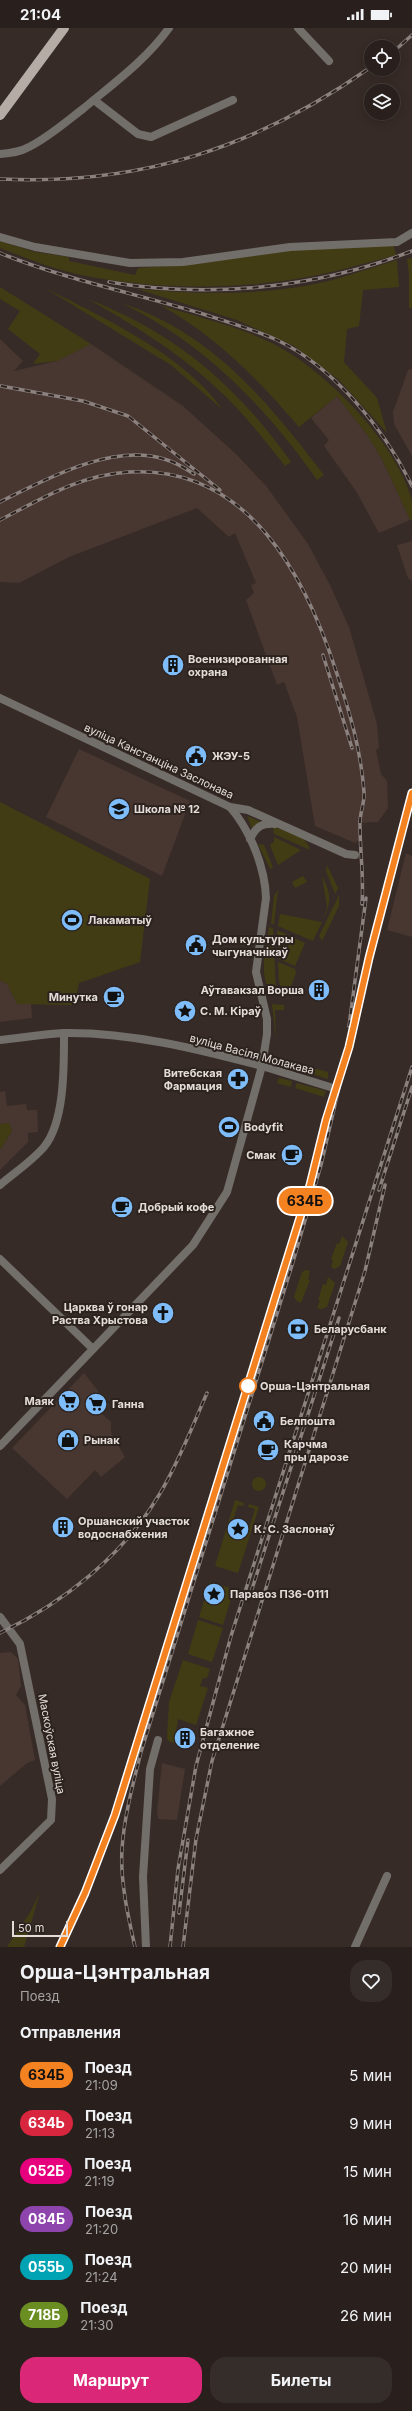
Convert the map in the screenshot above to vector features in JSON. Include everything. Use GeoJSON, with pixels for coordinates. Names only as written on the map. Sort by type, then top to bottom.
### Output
{"type":"FeatureCollection","features":[{"type":"Feature","properties":{"kind":"main road"},"geometry":{"type":"LineString","coordinates":[[0,115],[64,28]]}},
{"type":"Feature","properties":{"kind":"street"},"geometry":{"type":"LineString","coordinates":[[0,154],[12,153],[30,147],[60,127],[125,75],[161,39],[168,28]]}},
{"type":"Feature","properties":{"kind":"street"},"geometry":{"type":"LineString","coordinates":[[298,28],[329,61]]}},
{"type":"Feature","properties":{"kind":"street"},"geometry":{"type":"LineString","coordinates":[[94,100],[138,134],[151,137],[233,100]]}},
{"type":"Feature","properties":{"kind":"street"},"geometry":{"type":"LineString","coordinates":[[0,237],[35,248],[130,263],[183,262],[290,247],[397,242],[412,233]]}},
{"type":"Feature","properties":{"kind":"street","name":"вуліца Канстанціна Заслонава"},"geometry":{"type":"LineString","coordinates":[[0,698],[230,807],[248,810],[277,825],[346,854],[355,855]]}},
{"type":"Feature","properties":{"kind":"street"},"geometry":{"type":"LineString","coordinates":[[0,1446],[193,1245],[227,1192],[262,1066],[267,1027],[256,972],[266,898],[265,886],[250,839],[238,816],[230,807]]}},
{"type":"Feature","properties":{"kind":"street"},"geometry":{"type":"LineString","coordinates":[[250,839],[254,830],[262,824],[277,825]]}},
{"type":"Feature","properties":{"kind":"street"},"geometry":{"type":"LineString","coordinates":[[0,1185],[44,1147],[51,1136],[57,1121],[60,1099],[64,1033]]}},
{"type":"Feature","properties":{"kind":"street","name":"вуліца Васіля Молакава"},"geometry":{"type":"LineString","coordinates":[[0,1040],[64,1033],[147,1041],[203,1050],[330,1087]]}},
{"type":"Feature","properties":{"kind":"street"},"geometry":{"type":"LineString","coordinates":[[0,1259],[94,1349]]}},
{"type":"Feature","properties":{"kind":"street","name":"Маскоўская вуліца"},"geometry":{"type":"LineString","coordinates":[[0,1616],[20,1644],[52,1799],[51,1820],[0,1870]]}},
{"type":"Feature","properties":{"kind":"street"},"geometry":{"type":"LineString","coordinates":[[146,1947],[143,1877],[150,1769],[158,1740]]}},
{"type":"Feature","properties":{"kind":"street"},"geometry":{"type":"LineString","coordinates":[[355,1947],[387,1876]]}},
{"type":"Feature","properties":{"kind":"shaded area"},"geometry":{"type":"Polygon","coordinates":[[[0,241],[35,252],[69,257],[69,261],[135,275],[138,268],[204,263],[290,250],[393,244],[396,255],[297,279],[233,286],[182,286],[131,283],[71,273],[0,248],[0,241]]]}},
{"type":"Feature","properties":{"kind":"shaded area"},"geometry":{"type":"Polygon","coordinates":[[[412,258],[412,308],[409,308],[409,275],[407,259],[412,258]]]}},
{"type":"Feature","properties":{"kind":"shaded area"},"geometry":{"type":"Polygon","coordinates":[[[397,260],[399,287],[363,290],[359,326],[347,329],[344,362],[377,398],[387,433],[339,380],[294,346],[237,320],[137,289],[237,293],[287,289],[336,279],[397,260]]]}},
{"type":"Feature","properties":{"kind":"shaded area"},"geometry":{"type":"Polygon","coordinates":[[[0,287],[91,344],[57,361],[33,364],[40,354],[8,329],[20,311],[0,299],[0,287]]]}},
{"type":"Feature","properties":{"kind":"shaded area"},"geometry":{"type":"Polygon","coordinates":[[[45,288],[118,325],[165,355],[187,372],[206,390],[223,410],[171,365],[45,288]]]}},
{"type":"Feature","properties":{"kind":"shaded area"},"geometry":{"type":"Polygon","coordinates":[[[88,299],[150,328],[202,365],[249,409],[291,462],[285,466],[241,413],[222,393],[198,372],[153,338],[88,299]]]}},
{"type":"Feature","properties":{"kind":"shaded area"},"geometry":{"type":"Polygon","coordinates":[[[121,303],[153,316],[183,332],[210,351],[235,372],[281,421],[324,475],[317,480],[276,427],[230,378],[179,337],[151,319],[121,303]]]}},
{"type":"Feature","properties":{"kind":"shaded area"},"geometry":{"type":"Polygon","coordinates":[[[160,305],[244,331],[276,345],[309,366],[346,399],[364,418],[380,439],[394,460],[405,481],[412,501],[412,520],[410,520],[382,459],[368,436],[337,396],[299,427],[252,375],[218,345],[181,317],[160,305]]]}},
{"type":"Feature","properties":{"kind":"shaded area"},"geometry":{"type":"Polygon","coordinates":[[[0,339],[23,361],[14,371],[57,361],[91,344],[183,406],[237,455],[267,487],[308,544],[330,585],[349,627],[377,724],[379,748],[376,750],[381,774],[387,781],[388,808],[378,822],[358,823],[359,840],[355,843],[315,826],[297,717],[284,682],[277,685],[246,600],[254,593],[251,585],[256,583],[235,533],[229,537],[197,508],[69,557],[19,583],[0,582],[0,339]]]}},
{"type":"Feature","properties":{"kind":"shaded area"},"geometry":{"type":"Polygon","coordinates":[[[412,369],[412,456],[394,424],[393,412],[408,370],[412,369]]]}},
{"type":"Feature","properties":{"kind":"shaded area"},"geometry":{"type":"Polygon","coordinates":[[[337,396],[368,436],[382,459],[410,520],[379,533],[356,491],[324,446],[329,440],[311,418],[337,396]]]}},
{"type":"Feature","properties":{"kind":"shaded area"},"geometry":{"type":"Polygon","coordinates":[[[412,541],[412,581],[408,578],[397,545],[412,541]]]}},
{"type":"Feature","properties":{"kind":"shaded area","name":"Школа № 12"},"geometry":{"type":"Polygon","coordinates":[[[79,749],[190,801],[162,876],[46,817],[79,749]]]}},
{"type":"Feature","properties":{"kind":"shaded area","name":"Лакаматыў"},"geometry":{"type":"Polygon","coordinates":[[[0,802],[150,879],[140,962],[79,983],[74,1005],[17,1004],[7,984],[0,980],[0,802]]]}},
{"type":"Feature","properties":{"kind":"shaded area"},"geometry":{"type":"Polygon","coordinates":[[[247,816],[261,822],[252,829],[247,816]]]}},
{"type":"Feature","properties":{"kind":"shaded area"},"geometry":{"type":"Polygon","coordinates":[[[273,828],[283,829],[295,834],[305,841],[310,850],[274,834],[273,828]]]}},
{"type":"Feature","properties":{"kind":"shaded area"},"geometry":{"type":"Polygon","coordinates":[[[274,837],[301,850],[278,865],[270,845],[274,842],[274,837]]]}},
{"type":"Feature","properties":{"kind":"shaded area"},"geometry":{"type":"Polygon","coordinates":[[[258,844],[264,845],[273,867],[270,869],[258,844]]]}},
{"type":"Feature","properties":{"kind":"shaded area"},"geometry":{"type":"Polygon","coordinates":[[[406,853],[412,856],[412,937],[387,930],[406,853]]]}},
{"type":"Feature","properties":{"kind":"shaded area"},"geometry":{"type":"Polygon","coordinates":[[[327,865],[338,888],[335,894],[326,871],[327,865]]]}},
{"type":"Feature","properties":{"kind":"shaded area"},"geometry":{"type":"Polygon","coordinates":[[[303,876],[307,882],[295,888],[292,882],[303,876]]]}},
{"type":"Feature","properties":{"kind":"shaded area"},"geometry":{"type":"Polygon","coordinates":[[[322,876],[328,888],[329,894],[328,909],[323,921],[327,907],[322,876]]]}},
{"type":"Feature","properties":{"kind":"shaded area"},"geometry":{"type":"Polygon","coordinates":[[[278,890],[274,924],[271,924],[274,896],[278,890]]]}},
{"type":"Feature","properties":{"kind":"shaded area"},"geometry":{"type":"Polygon","coordinates":[[[339,895],[339,906],[322,941],[319,936],[339,895]]]}},
{"type":"Feature","properties":{"kind":"shaded area"},"geometry":{"type":"Polygon","coordinates":[[[280,914],[322,922],[313,941],[278,926],[280,914]]]}},
{"type":"Feature","properties":{"kind":"shaded area"},"geometry":{"type":"Polygon","coordinates":[[[269,927],[273,928],[276,991],[284,997],[272,994],[265,979],[264,962],[269,927]]]}},
{"type":"Feature","properties":{"kind":"shaded area"},"geometry":{"type":"Polygon","coordinates":[[[277,930],[305,943],[295,966],[279,959],[277,930]]]}},
{"type":"Feature","properties":{"kind":"shaded area"},"geometry":{"type":"Polygon","coordinates":[[[278,962],[295,969],[296,973],[288,994],[283,992],[279,982],[278,962]]]}},
{"type":"Feature","properties":{"kind":"shaded area"},"geometry":{"type":"Polygon","coordinates":[[[0,980],[7,984],[17,1004],[31,1004],[32,1018],[0,1022],[0,980]]]}},
{"type":"Feature","properties":{"kind":"shaded area"},"geometry":{"type":"Polygon","coordinates":[[[272,1004],[284,1005],[284,1010],[275,1010],[276,1040],[272,1004]]]}},
{"type":"Feature","properties":{"kind":"shaded area"},"geometry":{"type":"Polygon","coordinates":[[[285,1060],[298,1064],[297,1070],[284,1066],[285,1060]]]}},
{"type":"Feature","properties":{"kind":"shaded area"},"geometry":{"type":"Polygon","coordinates":[[[302,1065],[328,1072],[328,1079],[300,1070],[302,1065]]]}},
{"type":"Feature","properties":{"kind":"shaded area"},"geometry":{"type":"Polygon","coordinates":[[[279,1078],[292,1081],[291,1087],[277,1083],[279,1078]]]}},
{"type":"Feature","properties":{"kind":"shaded area"},"geometry":{"type":"Polygon","coordinates":[[[297,1083],[326,1091],[324,1097],[295,1088],[297,1083]]]}},
{"type":"Feature","properties":{"kind":"shaded area"},"geometry":{"type":"Polygon","coordinates":[[[5,1091],[7,1106],[26,1104],[27,1110],[37,1110],[38,1132],[28,1133],[28,1142],[0,1170],[0,1150],[12,1131],[9,1123],[0,1124],[0,1092],[5,1091]]]}},
{"type":"Feature","properties":{"kind":"shaded area"},"geometry":{"type":"Polygon","coordinates":[[[9,1123],[12,1131],[0,1150],[0,1124],[9,1123]]]}},
{"type":"Feature","properties":{"kind":"shaded area"},"geometry":{"type":"Polygon","coordinates":[[[342,1236],[348,1242],[340,1266],[335,1269],[331,1267],[333,1260],[331,1259],[337,1243],[339,1244],[342,1236]]]}},
{"type":"Feature","properties":{"kind":"shaded area"},"geometry":{"type":"Polygon","coordinates":[[[306,1270],[310,1271],[308,1279],[310,1280],[301,1303],[294,1297],[302,1272],[306,1270]]]}},
{"type":"Feature","properties":{"kind":"shaded area"},"geometry":{"type":"Polygon","coordinates":[[[328,1277],[335,1283],[327,1307],[322,1309],[317,1308],[323,1284],[326,1285],[328,1277]]]}},
{"type":"Feature","properties":{"kind":"shaded area","name":"Рынак"},"geometry":{"type":"Polygon","coordinates":[[[84,1373],[109,1405],[102,1414],[111,1422],[111,1433],[125,1457],[101,1477],[95,1470],[67,1499],[12,1448],[84,1373]]]}},
{"type":"Feature","properties":{"kind":"shaded area"},"geometry":{"type":"Polygon","coordinates":[[[256,1477],[262,1477],[266,1481],[266,1487],[262,1491],[256,1491],[252,1487],[252,1481],[256,1477]]]}},
{"type":"Feature","properties":{"kind":"shaded area"},"geometry":{"type":"Polygon","coordinates":[[[235,1500],[244,1503],[243,1506],[238,1505],[229,1532],[246,1537],[255,1509],[248,1507],[249,1504],[259,1507],[238,1573],[215,1566],[235,1500]]]}},
{"type":"Feature","properties":{"kind":"shaded area"},"geometry":{"type":"Polygon","coordinates":[[[210,1582],[234,1589],[223,1625],[199,1617],[210,1582]]]}},
{"type":"Feature","properties":{"kind":"shaded area"},"geometry":{"type":"Polygon","coordinates":[[[198,1620],[223,1628],[212,1662],[188,1654],[198,1620]]]}},
{"type":"Feature","properties":{"kind":"shaded area"},"geometry":{"type":"Polygon","coordinates":[[[11,1652],[18,1659],[21,1686],[16,1695],[25,1705],[35,1760],[27,1763],[0,1786],[0,1653],[11,1652]]]}},
{"type":"Feature","properties":{"kind":"shaded area"},"geometry":{"type":"Polygon","coordinates":[[[183,1660],[210,1669],[207,1678],[203,1678],[200,1686],[208,1688],[196,1725],[178,1719],[174,1743],[167,1739],[169,1702],[183,1660]]]}},
{"type":"Feature","properties":{"kind":"shaded area"},"geometry":{"type":"Polygon","coordinates":[[[162,1763],[185,1769],[177,1820],[158,1819],[157,1811],[162,1763]]]}},
{"type":"Feature","properties":{"kind":"shaded area"},"geometry":{"type":"Polygon","coordinates":[[[40,1892],[24,1947],[7,1947],[31,1911],[40,1892]]]}},
{"type":"Feature","properties":{"kind":"railway"},"geometry":{"type":"LineString","coordinates":[[400,46],[412,35]]}},
{"type":"Feature","properties":{"kind":"railway"},"geometry":{"type":"LineString","coordinates":[[0,179],[51,179],[101,176],[149,168],[195,156],[240,139],[285,119],[328,95],[364,72]]}},
{"type":"Feature","properties":{"kind":"railway"},"geometry":{"type":"LineString","coordinates":[[109,282],[186,290],[263,287],[301,282],[339,274],[376,264],[412,251]]}},
{"type":"Feature","properties":{"kind":"railway"},"geometry":{"type":"LineString","coordinates":[[0,253],[49,271],[200,313],[258,332],[277,340],[318,366],[338,383],[356,402],[388,443],[412,486]]}},
{"type":"Feature","properties":{"kind":"railway"},"geometry":{"type":"LineString","coordinates":[[1,386],[83,401],[128,416],[220,490]]}},
{"type":"Feature","properties":{"kind":"railway"},"geometry":{"type":"LineString","coordinates":[[0,502],[58,474],[101,460],[123,456],[144,455],[164,459],[180,465],[194,474]]}},
{"type":"Feature","properties":{"kind":"railway"},"geometry":{"type":"LineString","coordinates":[[0,520],[47,496],[78,483],[111,474],[129,472],[171,475],[208,487],[239,507],[266,534],[289,566],[308,601],[324,637],[337,674],[354,732],[363,777],[364,792],[360,822],[363,884],[362,904]]}},
{"type":"Feature","properties":{"kind":"railway"},"geometry":{"type":"LineString","coordinates":[[323,655],[352,748]]}},
{"type":"Feature","properties":{"kind":"railway"},"geometry":{"type":"LineString","coordinates":[[135,1947],[125,1898],[122,1873],[122,1849],[132,1788],[141,1752],[293,1262],[321,1165],[369,958],[412,793]]}},
{"type":"Feature","properties":{"kind":"railway"},"geometry":{"type":"LineString","coordinates":[[349,1026],[366,898]]}},
{"type":"Feature","properties":{"kind":"railway"},"geometry":{"type":"LineString","coordinates":[[170,1947],[178,1869],[196,1766],[231,1636],[412,1067]]}},
{"type":"Feature","properties":{"kind":"railway"},"geometry":{"type":"LineString","coordinates":[[379,1190],[412,1087]]}},
{"type":"Feature","properties":{"kind":"railway"},"geometry":{"type":"LineString","coordinates":[[312,1176],[332,1101]]}},
{"type":"Feature","properties":{"kind":"railway"},"geometry":{"type":"LineString","coordinates":[[183,1947],[196,1839],[212,1761],[365,1271],[385,1185]]}},
{"type":"Feature","properties":{"kind":"railway"},"geometry":{"type":"LineString","coordinates":[[60,1947],[85,1893],[115,1815],[298,1226]]}},
{"type":"Feature","properties":{"kind":"railway"},"geometry":{"type":"LineString","coordinates":[[251,1592],[339,1318]]}},
{"type":"Feature","properties":{"kind":"railway"},"geometry":{"type":"LineString","coordinates":[[0,1633],[23,1621],[69,1592],[90,1576],[128,1538],[144,1517],[166,1483],[207,1393]]}},
{"type":"Feature","properties":{"kind":"railway"},"geometry":{"type":"LineString","coordinates":[[179,1913],[188,1840]]}},
{"type":"Feature","properties":{"kind":"train","name":"634Б"},"geometry":{"type":"LineString","coordinates":[[60,1947],[85,1893],[115,1815],[292,1246],[310,1185],[326,1120],[349,1047],[369,958],[412,793]]}},
{"type":"Feature","properties":{"kind":"place","name":"Военизированная охрана"},"geometry":{"type":"Point","coordinates":[173,665]}},
{"type":"Feature","properties":{"kind":"place","name":"ЖЭУ-5"},"geometry":{"type":"Point","coordinates":[196,756]}},
{"type":"Feature","properties":{"kind":"place","name":"Школа № 12"},"geometry":{"type":"Point","coordinates":[119,809]}},
{"type":"Feature","properties":{"kind":"place","name":"Лакаматыў"},"geometry":{"type":"Point","coordinates":[72,920]}},
{"type":"Feature","properties":{"kind":"place","name":"Дом культуры чыгуначнікаў"},"geometry":{"type":"Point","coordinates":[196,945]}},
{"type":"Feature","properties":{"kind":"place","name":"Аўтавакзал Ворша"},"geometry":{"type":"Point","coordinates":[319,990]}},
{"type":"Feature","properties":{"kind":"place","name":"Минутка"},"geometry":{"type":"Point","coordinates":[114,997]}},
{"type":"Feature","properties":{"kind":"place","name":"С. М. Кіраў"},"geometry":{"type":"Point","coordinates":[185,1011]}},
{"type":"Feature","properties":{"kind":"place","name":"Витебская Фармация"},"geometry":{"type":"Point","coordinates":[238,1079]}},
{"type":"Feature","properties":{"kind":"place","name":"Bodyfit"},"geometry":{"type":"Point","coordinates":[229,1127]}},
{"type":"Feature","properties":{"kind":"place","name":"Смак"},"geometry":{"type":"Point","coordinates":[292,1155]}},
{"type":"Feature","properties":{"kind":"place","name":"Добрый кофе"},"geometry":{"type":"Point","coordinates":[122,1207]}},
{"type":"Feature","properties":{"kind":"place","name":"Царква ў гонар Раства Хрыстова"},"geometry":{"type":"Point","coordinates":[163,1313]}},
{"type":"Feature","properties":{"kind":"place","name":"Беларусбанк"},"geometry":{"type":"Point","coordinates":[298,1329]}},
{"type":"Feature","properties":{"kind":"place","name":"Орша-Цэнтральная"},"geometry":{"type":"Point","coordinates":[248,1386]}},
{"type":"Feature","properties":{"kind":"place","name":"Маяк"},"geometry":{"type":"Point","coordinates":[69,1401]}},
{"type":"Feature","properties":{"kind":"place","name":"Ганна"},"geometry":{"type":"Point","coordinates":[96,1404]}},
{"type":"Feature","properties":{"kind":"place","name":"Белпошта"},"geometry":{"type":"Point","coordinates":[264,1421]}},
{"type":"Feature","properties":{"kind":"place","name":"Рынак"},"geometry":{"type":"Point","coordinates":[68,1440]}},
{"type":"Feature","properties":{"kind":"place","name":"Карчма пры дарозе"},"geometry":{"type":"Point","coordinates":[268,1450]}},
{"type":"Feature","properties":{"kind":"place","name":"Оршанский участок водоснабжения"},"geometry":{"type":"Point","coordinates":[63,1527]}},
{"type":"Feature","properties":{"kind":"place","name":"К. С. Заслонаў"},"geometry":{"type":"Point","coordinates":[238,1529]}},
{"type":"Feature","properties":{"kind":"place","name":"Паравоз П36-0111"},"geometry":{"type":"Point","coordinates":[214,1594]}},
{"type":"Feature","properties":{"kind":"place","name":"Багажное отделение"},"geometry":{"type":"Point","coordinates":[185,1738]}}]}
